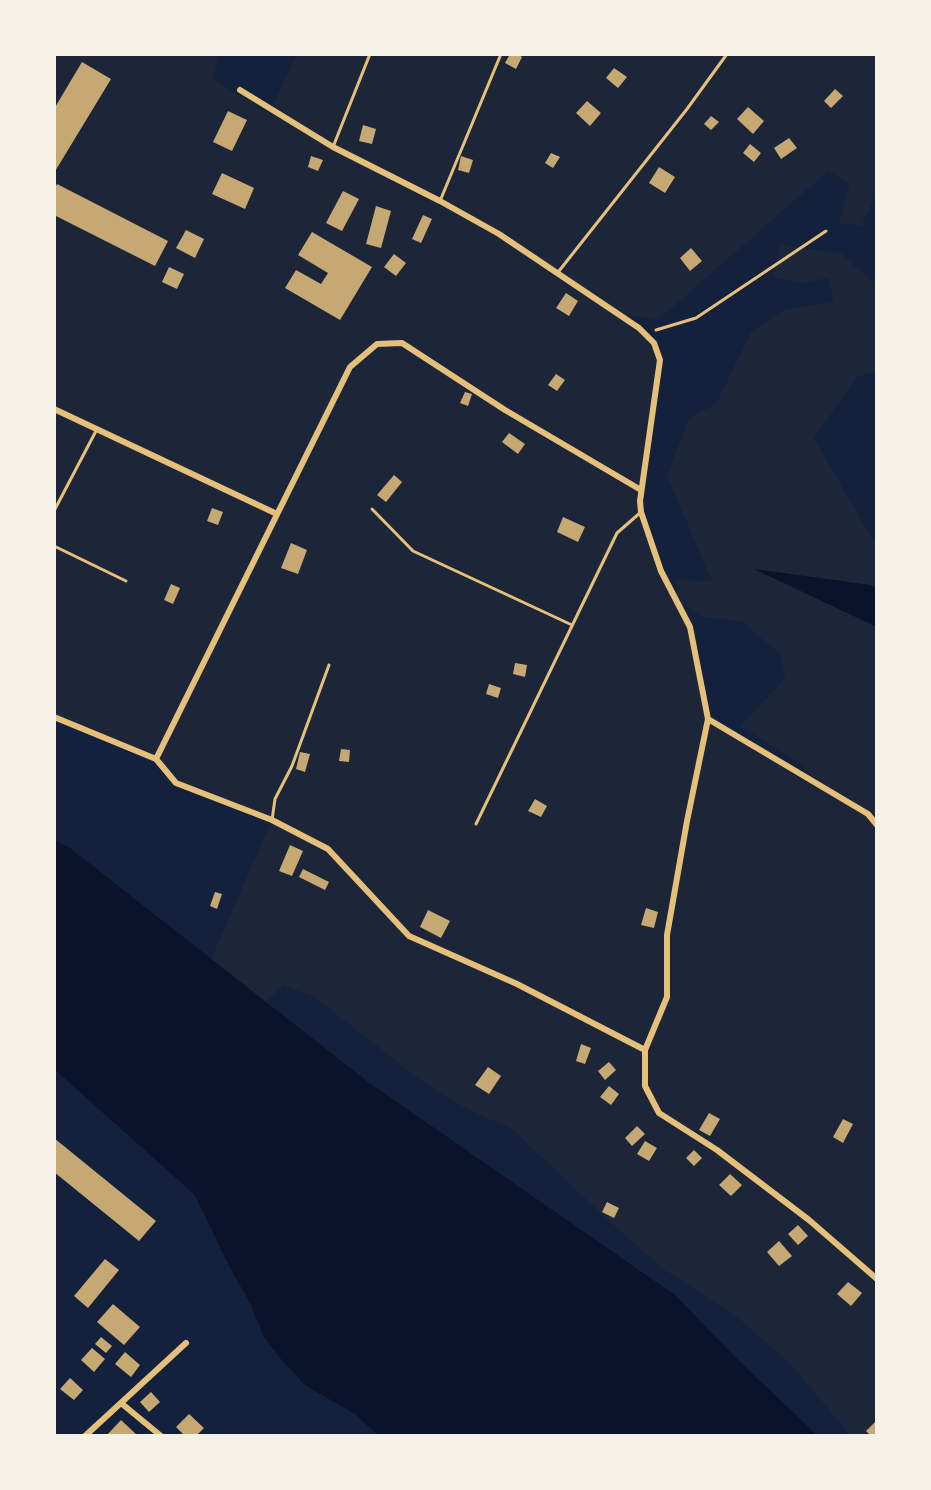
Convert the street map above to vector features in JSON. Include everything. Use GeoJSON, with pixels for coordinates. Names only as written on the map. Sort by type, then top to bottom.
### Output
{"type":"FeatureCollection","features":[{"type":"Feature","properties":{"kind":"street"},"geometry":{"type":"LineString","coordinates":[[240,90],[333,147],[499,234],[639,328],[654,343],[660,360],[641,490],[641,512],[661,571],[690,627],[708,719],[667,935],[667,997],[645,1050],[645,1086],[659,1113],[729,1158],[809,1220],[877,1279]]}},
{"type":"Feature","properties":{"kind":"street"},"geometry":{"type":"LineString","coordinates":[[156,759],[350,367],[377,344],[402,343],[505,410],[641,490]]}},
{"type":"Feature","properties":{"kind":"street"},"geometry":{"type":"LineString","coordinates":[[54,409],[277,514]]}},
{"type":"Feature","properties":{"kind":"street"},"geometry":{"type":"LineString","coordinates":[[54,717],[156,759],[176,783],[272,820],[328,849],[409,936],[517,984],[645,1050]]}},
{"type":"Feature","properties":{"kind":"street"},"geometry":{"type":"LineString","coordinates":[[708,719],[868,814],[877,825]]}},
{"type":"Feature","properties":{"kind":"street"},"geometry":{"type":"LineString","coordinates":[[85,1436],[186,1343]]}},
{"type":"Feature","properties":{"kind":"street"},"geometry":{"type":"LineString","coordinates":[[121,1403],[161,1436]]}},
{"type":"Feature","properties":{"kind":"lane"},"geometry":{"type":"LineString","coordinates":[[333,147],[370,54]]}},
{"type":"Feature","properties":{"kind":"lane"},"geometry":{"type":"LineString","coordinates":[[440,201],[501,54]]}},
{"type":"Feature","properties":{"kind":"lane"},"geometry":{"type":"LineString","coordinates":[[557,274],[727,54]]}},
{"type":"Feature","properties":{"kind":"lane"},"geometry":{"type":"LineString","coordinates":[[54,511],[97,429]]}},
{"type":"Feature","properties":{"kind":"lane"},"geometry":{"type":"LineString","coordinates":[[372,509],[413,551],[572,625]]}},
{"type":"Feature","properties":{"kind":"lane"},"geometry":{"type":"LineString","coordinates":[[476,824],[617,533],[641,512]]}},
{"type":"Feature","properties":{"kind":"lane"},"geometry":{"type":"LineString","coordinates":[[54,546],[126,581]]}},
{"type":"Feature","properties":{"kind":"lane"},"geometry":{"type":"LineString","coordinates":[[272,820],[275,799],[292,766],[329,665]]}},
{"type":"Feature","properties":{"kind":"path"},"geometry":{"type":"LineString","coordinates":[[645,334],[696,318],[826,231]]}},
{"type":"Feature","properties":{"kind":"shaded area"},"geometry":{"type":"Polygon","coordinates":[[[54,54],[218,54],[213,80],[269,113],[297,54],[877,54],[877,193],[861,226],[839,223],[850,184],[828,171],[659,319],[622,315],[654,343],[660,360],[640,500],[661,571],[678,601],[675,580],[712,581],[667,476],[689,418],[716,404],[751,332],[786,309],[835,302],[828,278],[801,283],[772,277],[780,245],[841,253],[872,282],[877,277],[877,371],[857,377],[814,438],[873,541],[877,531],[877,589],[870,585],[757,570],[877,627],[877,1436],[851,1436],[789,1362],[730,1311],[666,1271],[511,1128],[469,1110],[420,1080],[315,997],[283,985],[266,1002],[211,959],[272,820],[176,783],[156,759],[54,717],[54,54]],[[679,603],[690,627],[708,719],[800,774],[807,767],[740,726],[785,679],[781,655],[741,621],[703,617],[679,603]]]}},
{"type":"Feature","properties":{"kind":"shaded area"},"geometry":{"type":"Polygon","coordinates":[[[754,569],[870,585],[877,589],[877,627],[754,569]]]}},
{"type":"Feature","properties":{"kind":"shaded area"},"geometry":{"type":"Polygon","coordinates":[[[54,840],[70,848],[368,1082],[675,1295],[818,1436],[379,1436],[355,1414],[306,1386],[264,1337],[195,1195],[54,1069],[54,840]]]}},
{"type":"Feature","properties":{"kind":"building"},"geometry":{"type":"Polygon","coordinates":[[[510,54],[522,57],[516,69],[505,63],[510,54]]]}},
{"type":"Feature","properties":{"kind":"building"},"geometry":{"type":"Polygon","coordinates":[[[82,62],[111,79],[54,173],[54,109],[82,62]]]}},
{"type":"Feature","properties":{"kind":"building"},"geometry":{"type":"Polygon","coordinates":[[[614,68],[627,77],[618,88],[606,78],[614,68]]]}},
{"type":"Feature","properties":{"kind":"building"},"geometry":{"type":"Polygon","coordinates":[[[835,89],[843,96],[831,108],[824,101],[835,89]]]}},
{"type":"Feature","properties":{"kind":"building"},"geometry":{"type":"Polygon","coordinates":[[[587,101],[601,113],[590,126],[576,113],[587,101]]]}},
{"type":"Feature","properties":{"kind":"building"},"geometry":{"type":"Polygon","coordinates":[[[748,107],[764,121],[753,134],[737,119],[748,107]]]}},
{"type":"Feature","properties":{"kind":"building"},"geometry":{"type":"Polygon","coordinates":[[[228,111],[247,120],[232,151],[213,142],[228,111]]]}},
{"type":"Feature","properties":{"kind":"building"},"geometry":{"type":"Polygon","coordinates":[[[711,116],[719,122],[711,130],[704,124],[711,116]]]}},
{"type":"Feature","properties":{"kind":"building"},"geometry":{"type":"Polygon","coordinates":[[[363,125],[376,129],[372,144],[359,141],[363,125]]]}},
{"type":"Feature","properties":{"kind":"building"},"geometry":{"type":"Polygon","coordinates":[[[789,138],[797,148],[781,159],[774,148],[789,138]]]}},
{"type":"Feature","properties":{"kind":"building"},"geometry":{"type":"Polygon","coordinates":[[[750,144],[761,153],[754,162],[743,153],[750,144]]]}},
{"type":"Feature","properties":{"kind":"building"},"geometry":{"type":"Polygon","coordinates":[[[551,153],[560,157],[553,168],[545,163],[551,153]]]}},
{"type":"Feature","properties":{"kind":"building"},"geometry":{"type":"Polygon","coordinates":[[[311,156],[323,160],[318,171],[308,167],[311,156]]]}},
{"type":"Feature","properties":{"kind":"building"},"geometry":{"type":"Polygon","coordinates":[[[461,156],[473,160],[469,173],[458,170],[461,156]]]}},
{"type":"Feature","properties":{"kind":"building"},"geometry":{"type":"Polygon","coordinates":[[[659,167],[675,177],[665,193],[649,183],[659,167]]]}},
{"type":"Feature","properties":{"kind":"building"},"geometry":{"type":"Polygon","coordinates":[[[222,173],[254,188],[245,209],[212,194],[222,173]]]}},
{"type":"Feature","properties":{"kind":"building"},"geometry":{"type":"Polygon","coordinates":[[[57,184],[168,241],[155,266],[54,215],[54,190],[57,184]]]}},
{"type":"Feature","properties":{"kind":"building"},"geometry":{"type":"Polygon","coordinates":[[[343,191],[359,199],[342,231],[326,223],[343,191]]]}},
{"type":"Feature","properties":{"kind":"building"},"geometry":{"type":"Polygon","coordinates":[[[376,206],[391,211],[381,248],[366,244],[376,206]]]}},
{"type":"Feature","properties":{"kind":"building"},"geometry":{"type":"Polygon","coordinates":[[[423,215],[432,219],[421,243],[412,239],[423,215]]]}},
{"type":"Feature","properties":{"kind":"building"},"geometry":{"type":"Polygon","coordinates":[[[186,230],[204,239],[195,258],[176,248],[186,230]]]}},
{"type":"Feature","properties":{"kind":"building"},"geometry":{"type":"Polygon","coordinates":[[[312,232],[372,267],[340,320],[285,288],[296,270],[321,284],[328,273],[298,255],[312,232]]]}},
{"type":"Feature","properties":{"kind":"building"},"geometry":{"type":"Polygon","coordinates":[[[691,248],[702,261],[690,271],[680,258],[691,248]]]}},
{"type":"Feature","properties":{"kind":"building"},"geometry":{"type":"Polygon","coordinates":[[[394,254],[406,263],[396,276],[384,267],[394,254]]]}},
{"type":"Feature","properties":{"kind":"building"},"geometry":{"type":"Polygon","coordinates":[[[169,267],[184,274],[177,289],[162,282],[169,267]]]}},
{"type":"Feature","properties":{"kind":"building"},"geometry":{"type":"Polygon","coordinates":[[[566,293],[578,301],[569,316],[556,308],[566,293]]]}},
{"type":"Feature","properties":{"kind":"building"},"geometry":{"type":"Polygon","coordinates":[[[556,374],[565,380],[557,391],[548,385],[556,374]]]}},
{"type":"Feature","properties":{"kind":"building"},"geometry":{"type":"Polygon","coordinates":[[[465,392],[472,394],[468,406],[460,403],[465,392]]]}},
{"type":"Feature","properties":{"kind":"building"},"geometry":{"type":"Polygon","coordinates":[[[509,433],[525,444],[518,454],[502,442],[509,433]]]}},
{"type":"Feature","properties":{"kind":"building"},"geometry":{"type":"Polygon","coordinates":[[[394,475],[402,482],[386,502],[377,495],[394,475]]]}},
{"type":"Feature","properties":{"kind":"building"},"geometry":{"type":"Polygon","coordinates":[[[212,508],[223,512],[218,525],[207,521],[212,508]]]}},
{"type":"Feature","properties":{"kind":"building"},"geometry":{"type":"Polygon","coordinates":[[[563,517],[585,527],[578,542],[557,532],[563,517]]]}},
{"type":"Feature","properties":{"kind":"building"},"geometry":{"type":"Polygon","coordinates":[[[291,543],[307,550],[298,574],[281,568],[291,543]]]}},
{"type":"Feature","properties":{"kind":"building"},"geometry":{"type":"Polygon","coordinates":[[[171,584],[180,588],[173,604],[164,600],[171,584]]]}},
{"type":"Feature","properties":{"kind":"building"},"geometry":{"type":"Polygon","coordinates":[[[515,663],[527,665],[525,677],[513,674],[515,663]]]}},
{"type":"Feature","properties":{"kind":"building"},"geometry":{"type":"Polygon","coordinates":[[[489,684],[501,688],[498,698],[486,694],[489,684]]]}},
{"type":"Feature","properties":{"kind":"building"},"geometry":{"type":"Polygon","coordinates":[[[341,749],[350,750],[349,762],[339,761],[341,749]]]}},
{"type":"Feature","properties":{"kind":"building"},"geometry":{"type":"Polygon","coordinates":[[[300,752],[310,754],[305,772],[296,769],[300,752]]]}},
{"type":"Feature","properties":{"kind":"building"},"geometry":{"type":"Polygon","coordinates":[[[535,799],[547,806],[541,817],[528,811],[535,799]]]}},
{"type":"Feature","properties":{"kind":"building"},"geometry":{"type":"Polygon","coordinates":[[[290,845],[303,851],[292,876],[279,871],[290,845]]]}},
{"type":"Feature","properties":{"kind":"building"},"geometry":{"type":"Polygon","coordinates":[[[303,869],[329,882],[325,890],[299,877],[303,869]]]}},
{"type":"Feature","properties":{"kind":"building"},"geometry":{"type":"Polygon","coordinates":[[[215,892],[222,894],[217,909],[210,906],[215,892]]]}},
{"type":"Feature","properties":{"kind":"building"},"geometry":{"type":"Polygon","coordinates":[[[646,908],[658,912],[654,928],[641,925],[646,908]]]}},
{"type":"Feature","properties":{"kind":"building"},"geometry":{"type":"Polygon","coordinates":[[[428,910],[450,921],[441,938],[420,927],[428,910]]]}},
{"type":"Feature","properties":{"kind":"building"},"geometry":{"type":"Polygon","coordinates":[[[581,1044],[591,1048],[585,1064],[576,1061],[581,1044]]]}},
{"type":"Feature","properties":{"kind":"building"},"geometry":{"type":"Polygon","coordinates":[[[609,1062],[616,1070],[605,1080],[598,1071],[609,1062]]]}},
{"type":"Feature","properties":{"kind":"building"},"geometry":{"type":"Polygon","coordinates":[[[488,1067],[501,1076],[489,1094],[475,1085],[488,1067]]]}},
{"type":"Feature","properties":{"kind":"building"},"geometry":{"type":"Polygon","coordinates":[[[609,1086],[619,1094],[611,1105],[600,1097],[609,1086]]]}},
{"type":"Feature","properties":{"kind":"building"},"geometry":{"type":"Polygon","coordinates":[[[709,1113],[720,1119],[710,1136],[699,1130],[709,1113]]]}},
{"type":"Feature","properties":{"kind":"building"},"geometry":{"type":"Polygon","coordinates":[[[843,1119],[853,1124],[843,1143],[833,1137],[843,1119]]]}},
{"type":"Feature","properties":{"kind":"building"},"geometry":{"type":"Polygon","coordinates":[[[637,1126],[645,1134],[632,1146],[625,1138],[637,1126]]]}},
{"type":"Feature","properties":{"kind":"building"},"geometry":{"type":"Polygon","coordinates":[[[54,1138],[156,1221],[139,1241],[54,1172],[54,1138]]]}},
{"type":"Feature","properties":{"kind":"building"},"geometry":{"type":"Polygon","coordinates":[[[645,1141],[657,1148],[649,1161],[637,1154],[645,1141]]]}},
{"type":"Feature","properties":{"kind":"building"},"geometry":{"type":"Polygon","coordinates":[[[694,1150],[702,1158],[694,1166],[686,1158],[694,1150]]]}},
{"type":"Feature","properties":{"kind":"building"},"geometry":{"type":"Polygon","coordinates":[[[730,1174],[742,1185],[731,1196],[719,1185],[730,1174]]]}},
{"type":"Feature","properties":{"kind":"building"},"geometry":{"type":"Polygon","coordinates":[[[607,1202],[619,1208],[614,1218],[602,1212],[607,1202]]]}},
{"type":"Feature","properties":{"kind":"building"},"geometry":{"type":"Polygon","coordinates":[[[798,1225],[808,1236],[798,1245],[788,1234],[798,1225]]]}},
{"type":"Feature","properties":{"kind":"building"},"geometry":{"type":"Polygon","coordinates":[[[779,1241],[792,1256],[779,1266],[767,1252],[779,1241]]]}},
{"type":"Feature","properties":{"kind":"building"},"geometry":{"type":"Polygon","coordinates":[[[105,1259],[119,1270],[88,1308],[74,1296],[105,1259]]]}},
{"type":"Feature","properties":{"kind":"building"},"geometry":{"type":"Polygon","coordinates":[[[848,1282],[862,1293],[851,1306],[837,1294],[848,1282]]]}},
{"type":"Feature","properties":{"kind":"building"},"geometry":{"type":"Polygon","coordinates":[[[113,1304],[140,1327],[124,1345],[97,1322],[113,1304]]]}},
{"type":"Feature","properties":{"kind":"building"},"geometry":{"type":"Polygon","coordinates":[[[101,1337],[112,1346],[106,1353],[95,1344],[101,1337]]]}},
{"type":"Feature","properties":{"kind":"building"},"geometry":{"type":"Polygon","coordinates":[[[92,1348],[105,1359],[94,1372],[81,1360],[92,1348]]]}},
{"type":"Feature","properties":{"kind":"building"},"geometry":{"type":"Polygon","coordinates":[[[125,1352],[140,1365],[131,1377],[115,1364],[125,1352]]]}},
{"type":"Feature","properties":{"kind":"building"},"geometry":{"type":"Polygon","coordinates":[[[70,1378],[83,1390],[74,1400],[60,1389],[70,1378]]]}},
{"type":"Feature","properties":{"kind":"building"},"geometry":{"type":"Polygon","coordinates":[[[151,1392],[160,1402],[149,1412],[140,1402],[151,1392]]]}},
{"type":"Feature","properties":{"kind":"building"},"geometry":{"type":"Polygon","coordinates":[[[189,1414],[204,1428],[196,1436],[185,1436],[176,1427],[189,1414]]]}},
{"type":"Feature","properties":{"kind":"building"},"geometry":{"type":"Polygon","coordinates":[[[121,1420],[138,1436],[106,1436],[121,1420]]]}},
{"type":"Feature","properties":{"kind":"building"},"geometry":{"type":"Polygon","coordinates":[[[877,1420],[877,1436],[871,1436],[866,1431],[877,1420]]]}}]}
